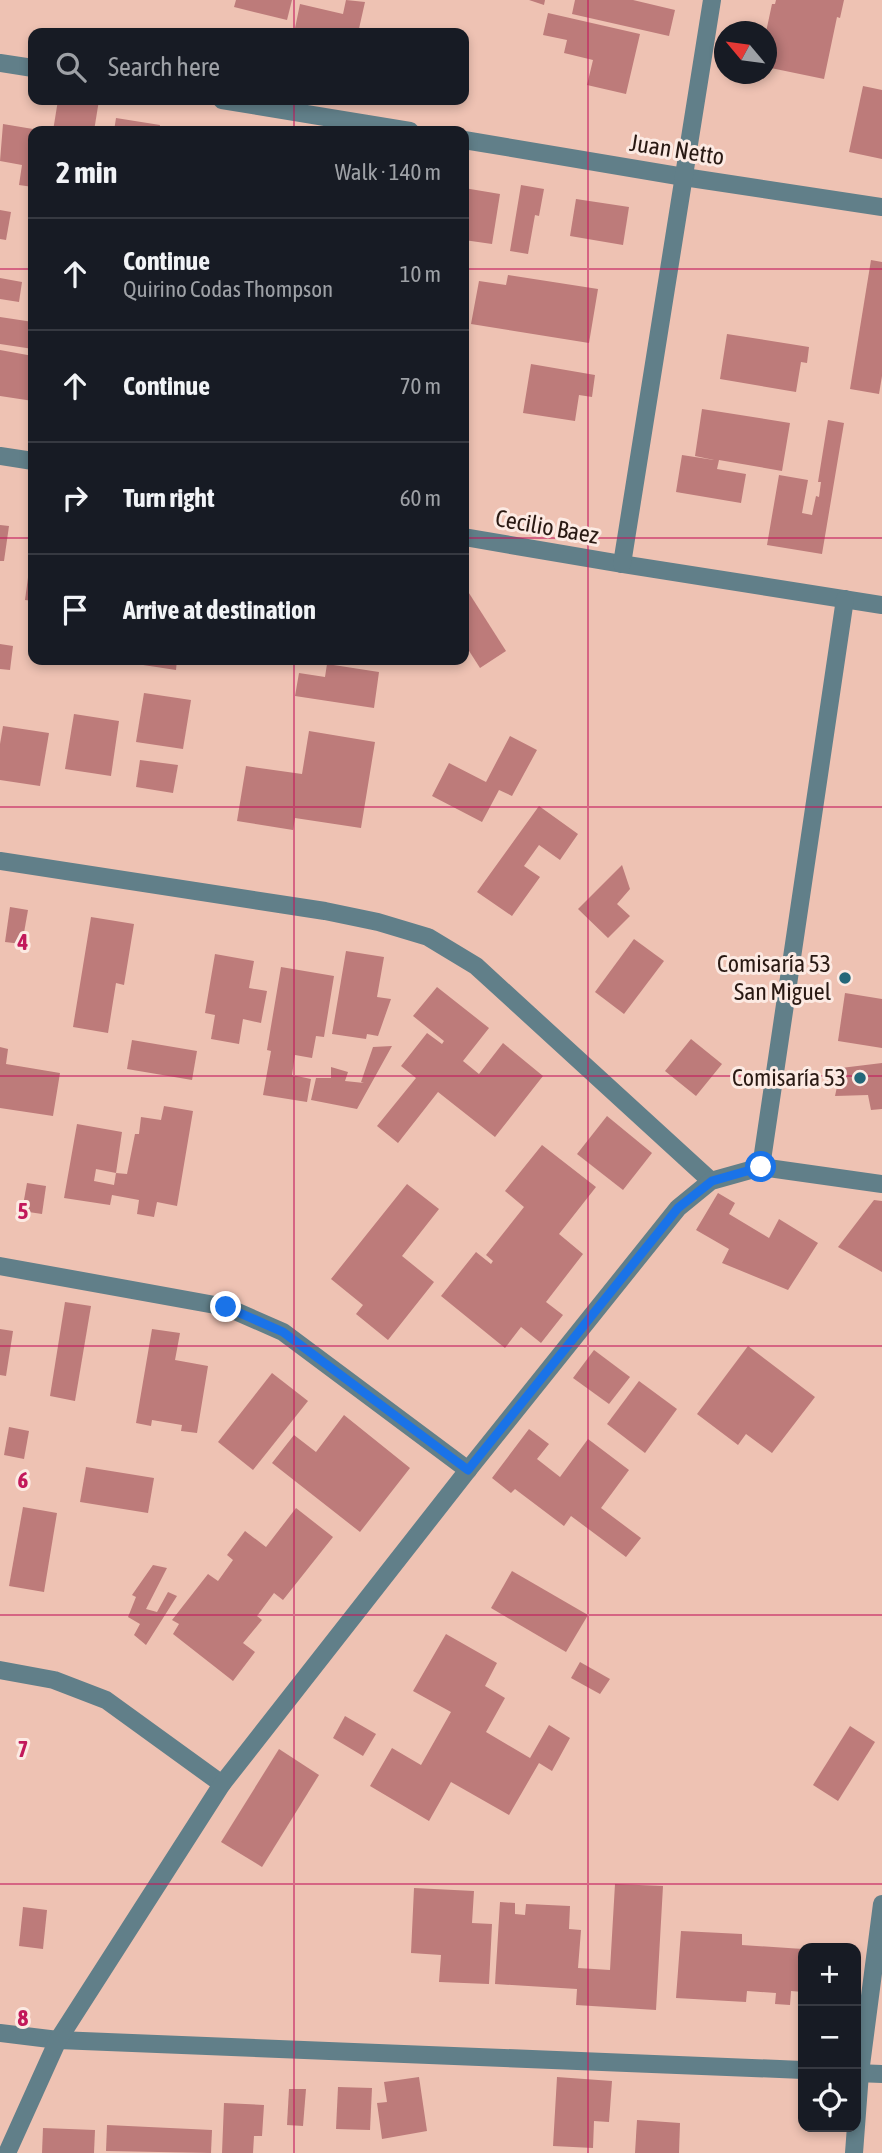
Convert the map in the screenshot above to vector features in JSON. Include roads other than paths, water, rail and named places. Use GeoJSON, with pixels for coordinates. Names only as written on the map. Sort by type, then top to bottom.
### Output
{"type":"FeatureCollection","features":[{"type":"Feature","properties":{"kind":"street"},"geometry":{"type":"LineString","coordinates":[[622,565],[712,0]]}},
{"type":"Feature","properties":{"kind":"street"},"geometry":{"type":"LineString","coordinates":[[0,63],[28,67]]}},
{"type":"Feature","properties":{"kind":"street"},"geometry":{"type":"LineString","coordinates":[[252,105],[380,126]]}},
{"type":"Feature","properties":{"kind":"street","name":"Juan Netto"},"geometry":{"type":"LineString","coordinates":[[469,141],[684,177],[882,206]]}},
{"type":"Feature","properties":{"kind":"street"},"geometry":{"type":"LineString","coordinates":[[0,456],[28,460]]}},
{"type":"Feature","properties":{"kind":"street","name":"Cecilio Baez"},"geometry":{"type":"LineString","coordinates":[[469,538],[622,565],[882,605]]}},
{"type":"Feature","properties":{"kind":"street"},"geometry":{"type":"LineString","coordinates":[[761,1167],[845,599]]}},
{"type":"Feature","properties":{"kind":"street"},"geometry":{"type":"LineString","coordinates":[[0,861],[325,911],[378,922],[428,937],[476,966],[712,1181]]}},
{"type":"Feature","properties":{"kind":"street"},"geometry":{"type":"LineString","coordinates":[[7,2153],[58,2040],[222,1784],[678,1208],[712,1181],[761,1167],[882,1184]]}},
{"type":"Feature","properties":{"kind":"street"},"geometry":{"type":"LineString","coordinates":[[0,1266],[226,1307],[283,1332],[468,1470]]}},
{"type":"Feature","properties":{"kind":"street"},"geometry":{"type":"LineString","coordinates":[[0,1670],[54,1681],[106,1700],[222,1784]]}},
{"type":"Feature","properties":{"kind":"street"},"geometry":{"type":"LineString","coordinates":[[859,2069],[882,1903]]}},
{"type":"Feature","properties":{"kind":"street"},"geometry":{"type":"LineString","coordinates":[[0,2032],[58,2040],[798,2070]]}},
{"type":"Feature","properties":{"kind":"street"},"geometry":{"type":"LineString","coordinates":[[861,2073],[882,2074]]}},
{"type":"Feature","properties":{"kind":"street"},"geometry":{"type":"LineString","coordinates":[[854,2153],[855,2132]]}},
{"type":"Feature","properties":{"kind":"place","name":"Comisaría 53 San Miguel"},"geometry":{"type":"Point","coordinates":[845,978]}},
{"type":"Feature","properties":{"kind":"place","name":"Comisaría 53"},"geometry":{"type":"Point","coordinates":[860,1078]}}]}
